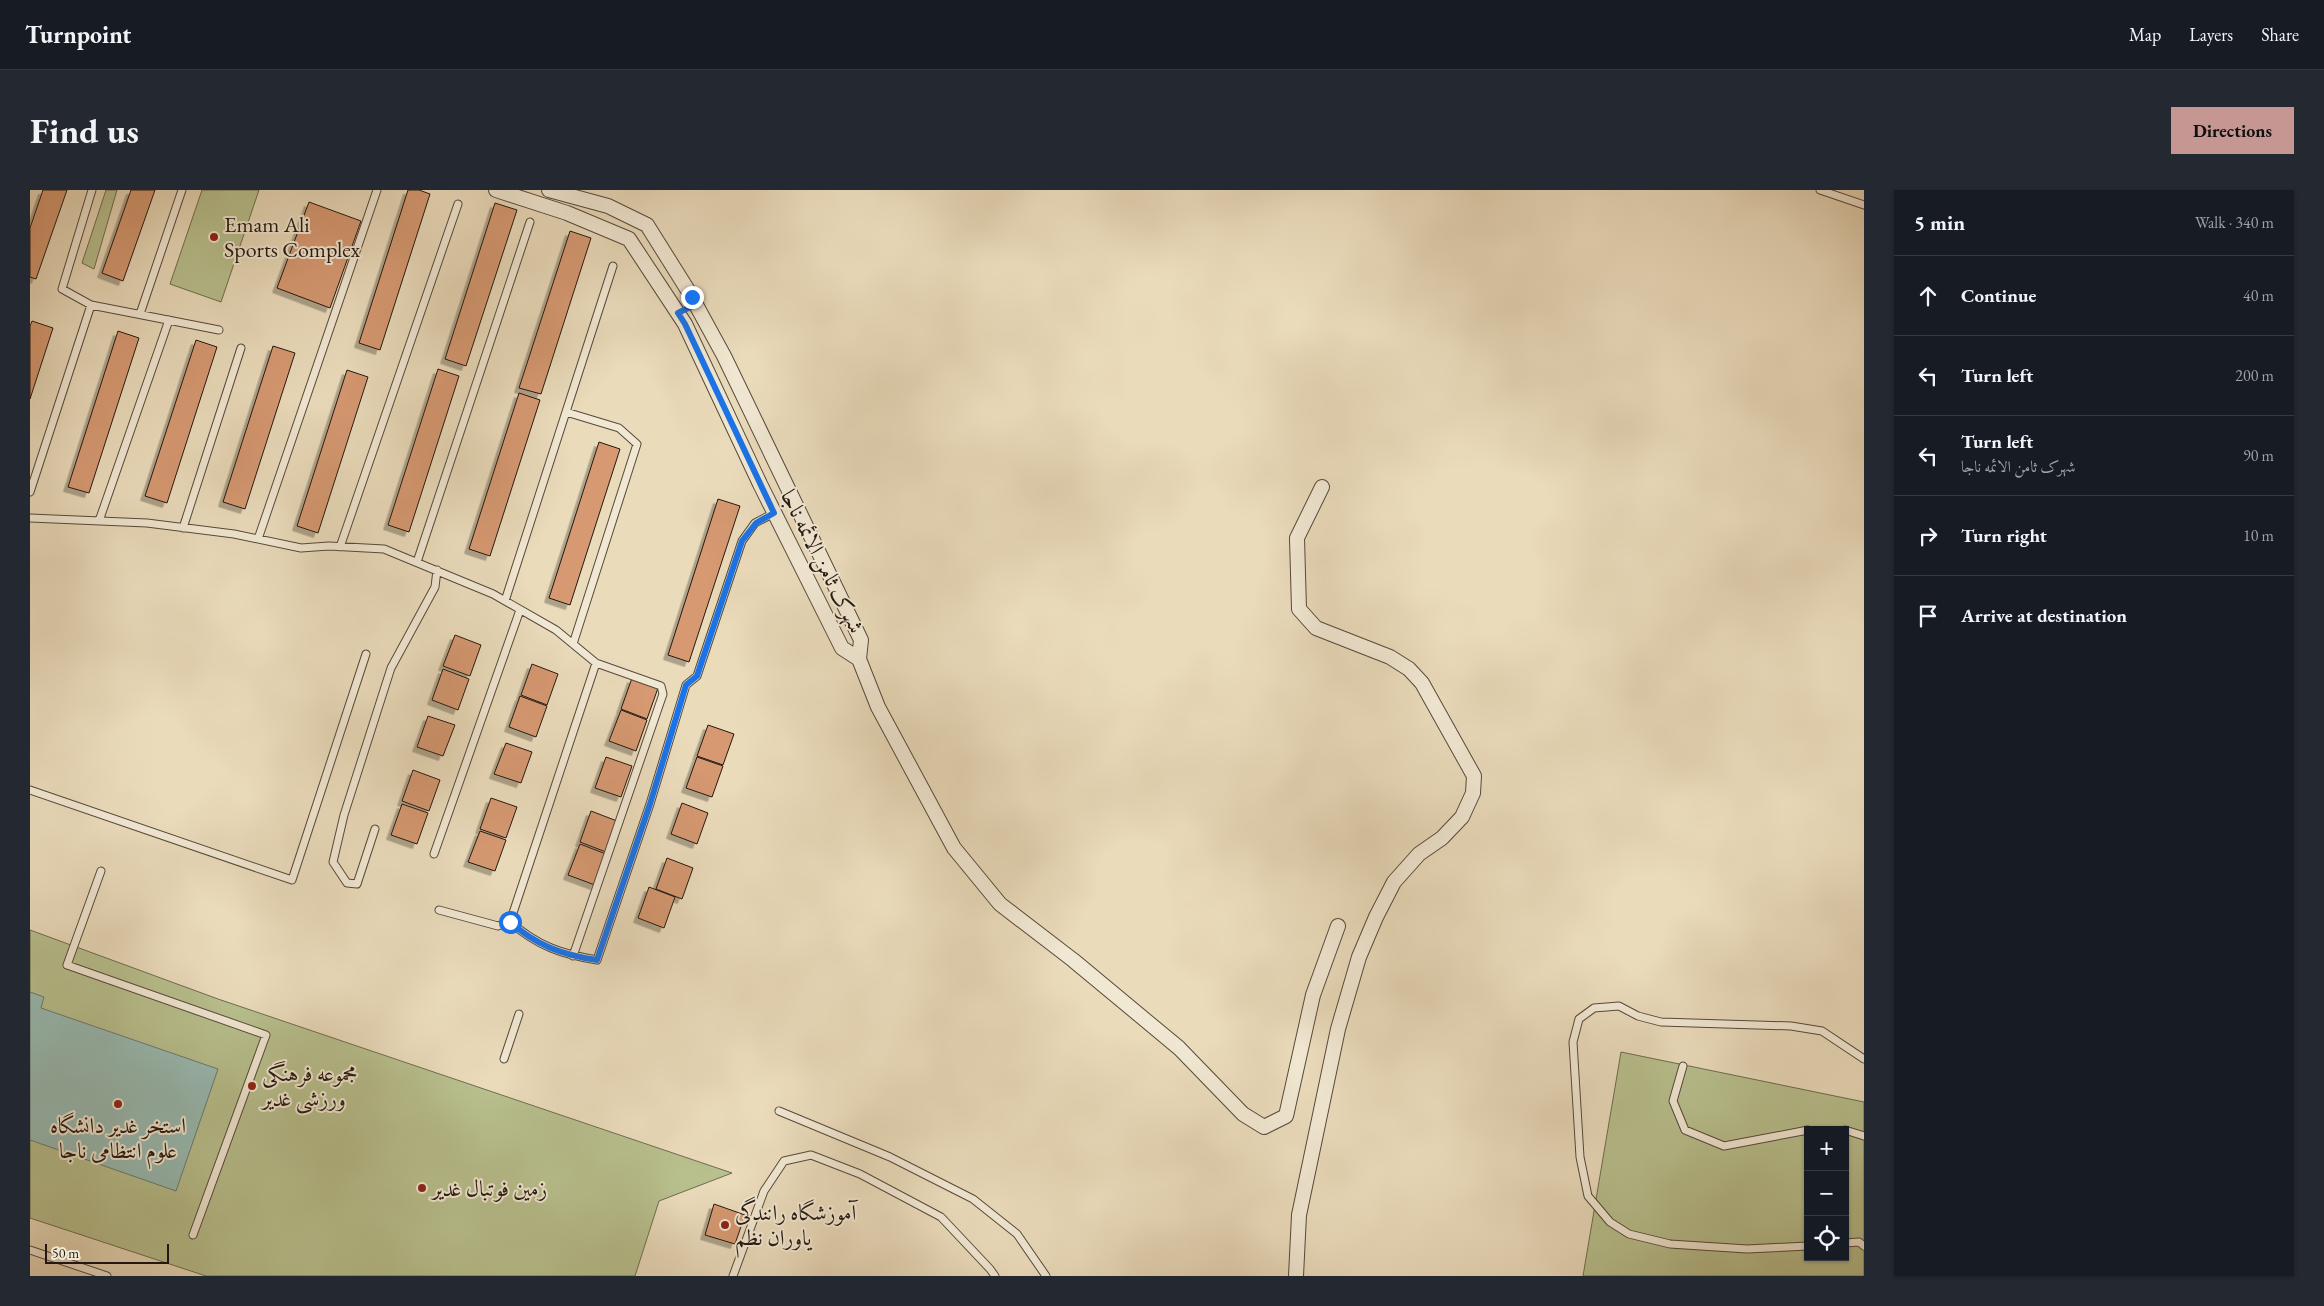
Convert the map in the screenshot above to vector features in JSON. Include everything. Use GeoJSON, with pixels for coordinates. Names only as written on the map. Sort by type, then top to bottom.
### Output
{"type":"FeatureCollection","features":[{"type":"Feature","properties":{"kind":"street","name":"شهرک ثامن الائمه ناجا"},"geometry":{"type":"LineString","coordinates":[[496,190],[556,210],[629,238],[685,324],[774,513],[842,648],[858,659],[861,640],[795,502],[724,356],[696,304],[647,225],[608,206],[554,192]]}},
{"type":"Feature","properties":{"kind":"street"},"geometry":{"type":"LineString","coordinates":[[554,192],[556,210]]}},
{"type":"Feature","properties":{"kind":"street"},"geometry":{"type":"LineString","coordinates":[[678,313],[696,304]]}},
{"type":"Feature","properties":{"kind":"street"},"geometry":{"type":"LineString","coordinates":[[1296,1276],[1299,1215],[1338,1030],[1359,957],[1376,917],[1394,882],[1419,854],[1442,838],[1462,817],[1473,793],[1474,776],[1422,683],[1409,669],[1390,657],[1316,628],[1299,609],[1297,538],[1322,487]]}},
{"type":"Feature","properties":{"kind":"street"},"geometry":{"type":"LineString","coordinates":[[774,513],[795,502]]}},
{"type":"Feature","properties":{"kind":"street"},"geometry":{"type":"LineString","coordinates":[[858,659],[878,707],[954,848],[1000,904],[1073,960],[1179,1048],[1243,1114],[1264,1127],[1286,1116],[1313,996],[1338,926]]}},
{"type":"Feature","properties":{"kind":"lane"},"geometry":{"type":"LineString","coordinates":[[92,190],[62,288],[91,305],[219,330]]}},
{"type":"Feature","properties":{"kind":"lane"},"geometry":{"type":"LineString","coordinates":[[140,314],[182,190]]}},
{"type":"Feature","properties":{"kind":"lane"},"geometry":{"type":"LineString","coordinates":[[258,539],[377,190]]}},
{"type":"Feature","properties":{"kind":"lane"},"geometry":{"type":"LineString","coordinates":[[1820,190],[1864,205]]}},
{"type":"Feature","properties":{"kind":"lane"},"geometry":{"type":"LineString","coordinates":[[340,546],[458,204]]}},
{"type":"Feature","properties":{"kind":"lane"},"geometry":{"type":"LineString","coordinates":[[417,562],[530,222]]}},
{"type":"Feature","properties":{"kind":"lane"},"geometry":{"type":"LineString","coordinates":[[505,601],[613,266]]}},
{"type":"Feature","properties":{"kind":"lane"},"geometry":{"type":"LineString","coordinates":[[30,492],[91,305]]}},
{"type":"Feature","properties":{"kind":"lane"},"geometry":{"type":"LineString","coordinates":[[99,521],[169,320]]}},
{"type":"Feature","properties":{"kind":"lane"},"geometry":{"type":"LineString","coordinates":[[183,528],[241,348]]}},
{"type":"Feature","properties":{"kind":"lane"},"geometry":{"type":"LineString","coordinates":[[566,412],[619,428],[637,444],[574,644]]}},
{"type":"Feature","properties":{"kind":"lane"},"geometry":{"type":"LineString","coordinates":[[510,922],[528,938],[553,950],[597,960],[650,804],[686,685],[697,676],[742,541],[756,523],[774,513]]}},
{"type":"Feature","properties":{"kind":"lane"},"geometry":{"type":"LineString","coordinates":[[30,518],[99,521],[183,528],[258,539],[300,548],[340,546],[384,549],[437,570],[505,601],[556,630],[596,663],[661,686],[663,694],[573,956]]}},
{"type":"Feature","properties":{"kind":"lane"},"geometry":{"type":"LineString","coordinates":[[375,829],[357,884],[348,883],[334,862],[344,814],[391,668],[435,587],[437,570]]}},
{"type":"Feature","properties":{"kind":"lane"},"geometry":{"type":"LineString","coordinates":[[434,854],[520,610]]}},
{"type":"Feature","properties":{"kind":"lane"},"geometry":{"type":"LineString","coordinates":[[30,790],[292,880],[366,654]]}},
{"type":"Feature","properties":{"kind":"lane"},"geometry":{"type":"LineString","coordinates":[[510,922],[596,663]]}},
{"type":"Feature","properties":{"kind":"lane"},"geometry":{"type":"LineString","coordinates":[[100,872],[67,965],[266,1035],[193,1235]]}},
{"type":"Feature","properties":{"kind":"lane"},"geometry":{"type":"LineString","coordinates":[[439,910],[498,926],[510,922]]}},
{"type":"Feature","properties":{"kind":"lane"},"geometry":{"type":"LineString","coordinates":[[1804,1246],[1747,1250],[1670,1244],[1629,1234],[1610,1222],[1588,1196],[1580,1157],[1573,1042],[1579,1019],[1594,1008],[1619,1006],[1638,1016],[1661,1022],[1791,1026],[1822,1031],[1864,1059]]}},
{"type":"Feature","properties":{"kind":"lane"},"geometry":{"type":"LineString","coordinates":[[504,1059],[519,1014]]}},
{"type":"Feature","properties":{"kind":"lane"},"geometry":{"type":"LineString","coordinates":[[1683,1066],[1673,1101],[1685,1130],[1724,1146],[1804,1131]]}},
{"type":"Feature","properties":{"kind":"lane"},"geometry":{"type":"LineString","coordinates":[[779,1111],[890,1157],[973,1199],[1017,1234],[1046,1276]]}},
{"type":"Feature","properties":{"kind":"lane"},"geometry":{"type":"LineString","coordinates":[[1849,1131],[1864,1136]]}},
{"type":"Feature","properties":{"kind":"lane"},"geometry":{"type":"LineString","coordinates":[[733,1276],[764,1191],[784,1161],[811,1155],[860,1174],[941,1217],[995,1276]]}},
{"type":"Feature","properties":{"kind":"lane"},"geometry":{"type":"LineString","coordinates":[[1849,1243],[1859,1242],[1864,1246]]}},
{"type":"Feature","properties":{"kind":"lane"},"geometry":{"type":"LineString","coordinates":[[30,1250],[107,1276]]}},
{"type":"Feature","properties":{"kind":"green space"},"geometry":{"type":"Polygon","coordinates":[[[106,190],[117,190],[94,269],[82,263],[106,190]]]}},
{"type":"Feature","properties":{"kind":"green space","name":"Emam Ali Sports Complex"},"geometry":{"type":"Polygon","coordinates":[[[202,190],[259,190],[221,302],[170,284],[202,190]]]}},
{"type":"Feature","properties":{"kind":"green space","name":"مجموعه فرهنگی ورزشی غدیر"},"geometry":{"type":"Polygon","coordinates":[[[30,930],[218,999],[732,1173],[659,1201],[635,1276],[206,1276],[30,1218],[30,930]]]}},
{"type":"Feature","properties":{"kind":"green space"},"geometry":{"type":"Polygon","coordinates":[[[1621,1052],[1864,1102],[1864,1276],[1583,1276],[1621,1052]]]}},
{"type":"Feature","properties":{"kind":"water","name":"استخر غدیر دانشگاه علوم انتظامی ناجا"},"geometry":{"type":"Polygon","coordinates":[[[30,992],[44,997],[41,1008],[218,1069],[176,1191],[30,1140],[30,992]]]}},
{"type":"Feature","properties":{"kind":"building"},"geometry":{"type":"Polygon","coordinates":[[[43,190],[67,190],[36,279],[30,277],[30,228],[43,190]]]}},
{"type":"Feature","properties":{"kind":"building"},"geometry":{"type":"Polygon","coordinates":[[[131,190],[155,190],[123,281],[102,273],[131,190]]]}},
{"type":"Feature","properties":{"kind":"building"},"geometry":{"type":"Polygon","coordinates":[[[408,190],[419,190],[430,194],[380,350],[359,343],[408,190]]]}},
{"type":"Feature","properties":{"kind":"building"},"geometry":{"type":"Polygon","coordinates":[[[309,202],[361,221],[330,308],[277,288],[309,202]]]}},
{"type":"Feature","properties":{"kind":"building"},"geometry":{"type":"Polygon","coordinates":[[[495,203],[517,210],[466,366],[445,359],[495,203]]]}},
{"type":"Feature","properties":{"kind":"building"},"geometry":{"type":"Polygon","coordinates":[[[570,231],[591,238],[541,394],[519,388],[570,231]]]}},
{"type":"Feature","properties":{"kind":"building"},"geometry":{"type":"Polygon","coordinates":[[[32,321],[53,328],[30,399],[30,326],[32,321]]]}},
{"type":"Feature","properties":{"kind":"building"},"geometry":{"type":"Polygon","coordinates":[[[118,331],[139,338],[89,493],[68,487],[118,331]]]}},
{"type":"Feature","properties":{"kind":"building"},"geometry":{"type":"Polygon","coordinates":[[[196,340],[217,347],[167,503],[145,496],[196,340]]]}},
{"type":"Feature","properties":{"kind":"building"},"geometry":{"type":"Polygon","coordinates":[[[273,346],[295,353],[245,509],[223,502],[273,346]]]}},
{"type":"Feature","properties":{"kind":"building"},"geometry":{"type":"Polygon","coordinates":[[[438,369],[459,376],[409,532],[388,525],[438,369]]]}},
{"type":"Feature","properties":{"kind":"building"},"geometry":{"type":"Polygon","coordinates":[[[347,370],[368,377],[318,533],[297,526],[347,370]]]}},
{"type":"Feature","properties":{"kind":"building"},"geometry":{"type":"Polygon","coordinates":[[[519,393],[540,400],[490,556],[469,549],[519,393]]]}},
{"type":"Feature","properties":{"kind":"building"},"geometry":{"type":"Polygon","coordinates":[[[599,442],[620,449],[570,605],[549,598],[599,442]]]}},
{"type":"Feature","properties":{"kind":"building"},"geometry":{"type":"Polygon","coordinates":[[[718,499],[740,506],[689,662],[668,655],[718,499]]]}},
{"type":"Feature","properties":{"kind":"building"},"geometry":{"type":"Polygon","coordinates":[[[455,635],[481,645],[470,676],[443,666],[455,635]]]}},
{"type":"Feature","properties":{"kind":"building"},"geometry":{"type":"Polygon","coordinates":[[[532,664],[558,674],[547,705],[521,695],[532,664]]]}},
{"type":"Feature","properties":{"kind":"building"},"geometry":{"type":"Polygon","coordinates":[[[443,669],[469,679],[458,710],[432,700],[443,669]]]}},
{"type":"Feature","properties":{"kind":"building"},"geometry":{"type":"Polygon","coordinates":[[[632,678],[658,688],[647,719],[621,709],[632,678]]]}},
{"type":"Feature","properties":{"kind":"building"},"geometry":{"type":"Polygon","coordinates":[[[520,696],[547,706],[536,737],[509,727],[520,696]]]}},
{"type":"Feature","properties":{"kind":"building"},"geometry":{"type":"Polygon","coordinates":[[[621,710],[647,720],[636,751],[609,741],[621,710]]]}},
{"type":"Feature","properties":{"kind":"building"},"geometry":{"type":"Polygon","coordinates":[[[428,716],[455,725],[443,756],[417,747],[428,716]]]}},
{"type":"Feature","properties":{"kind":"building"},"geometry":{"type":"Polygon","coordinates":[[[708,725],[734,734],[723,765],[697,756],[708,725]]]}},
{"type":"Feature","properties":{"kind":"building"},"geometry":{"type":"Polygon","coordinates":[[[506,743],[532,752],[521,783],[494,774],[506,743]]]}},
{"type":"Feature","properties":{"kind":"building"},"geometry":{"type":"Polygon","coordinates":[[[606,757],[632,766],[621,797],[595,788],[606,757]]]}},
{"type":"Feature","properties":{"kind":"building"},"geometry":{"type":"Polygon","coordinates":[[[697,757],[723,766],[712,797],[686,788],[697,757]]]}},
{"type":"Feature","properties":{"kind":"building"},"geometry":{"type":"Polygon","coordinates":[[[413,770],[440,780],[429,811],[402,801],[413,770]]]}},
{"type":"Feature","properties":{"kind":"building"},"geometry":{"type":"Polygon","coordinates":[[[491,798],[517,807],[506,838],[480,829],[491,798]]]}},
{"type":"Feature","properties":{"kind":"building"},"geometry":{"type":"Polygon","coordinates":[[[682,803],[708,813],[697,844],[671,834],[682,803]]]}},
{"type":"Feature","properties":{"kind":"building"},"geometry":{"type":"Polygon","coordinates":[[[402,804],[428,813],[417,844],[391,835],[402,804]]]}},
{"type":"Feature","properties":{"kind":"building"},"geometry":{"type":"Polygon","coordinates":[[[591,811],[617,821],[606,852],[580,842],[591,811]]]}},
{"type":"Feature","properties":{"kind":"building"},"geometry":{"type":"Polygon","coordinates":[[[480,831],[506,840],[495,871],[468,862],[480,831]]]}},
{"type":"Feature","properties":{"kind":"building"},"geometry":{"type":"Polygon","coordinates":[[[580,844],[606,854],[595,885],[568,875],[580,844]]]}},
{"type":"Feature","properties":{"kind":"building"},"geometry":{"type":"Polygon","coordinates":[[[667,858],[693,868],[682,899],[656,889],[667,858]]]}},
{"type":"Feature","properties":{"kind":"building"},"geometry":{"type":"Polygon","coordinates":[[[649,887],[675,897],[664,928],[638,918],[649,887]]]}},
{"type":"Feature","properties":{"kind":"building","name":"آموزشگاه رانندگی یاوران نظم"},"geometry":{"type":"Polygon","coordinates":[[[714,1204],[745,1215],[735,1244],[705,1235],[714,1204]]]}},
{"type":"Feature","properties":{"kind":"place","name":"Emam Ali Sports Complex"},"geometry":{"type":"Point","coordinates":[214,237]}},
{"type":"Feature","properties":{"kind":"place","name":"مجموعه فرهنگی ورزشی غدیر"},"geometry":{"type":"Point","coordinates":[252,1086]}},
{"type":"Feature","properties":{"kind":"place","name":"استخر غدیر دانشگاه علوم انتظامی ناجا"},"geometry":{"type":"Point","coordinates":[118,1104]}},
{"type":"Feature","properties":{"kind":"place","name":"زمین فوتبال غدیر"},"geometry":{"type":"Point","coordinates":[422,1188]}},
{"type":"Feature","properties":{"kind":"place","name":"آموزشگاه رانندگی یاوران نظم"},"geometry":{"type":"Point","coordinates":[725,1225]}},
{"type":"Feature","properties":{"kind":"route"},"geometry":{"type":"LineString","coordinates":[[510,922],[528,938],[553,950],[597,960],[650,804],[686,685],[697,676],[742,541],[756,523],[774,513],[685,324],[678,313],[696,304],[692,297]]}}]}
